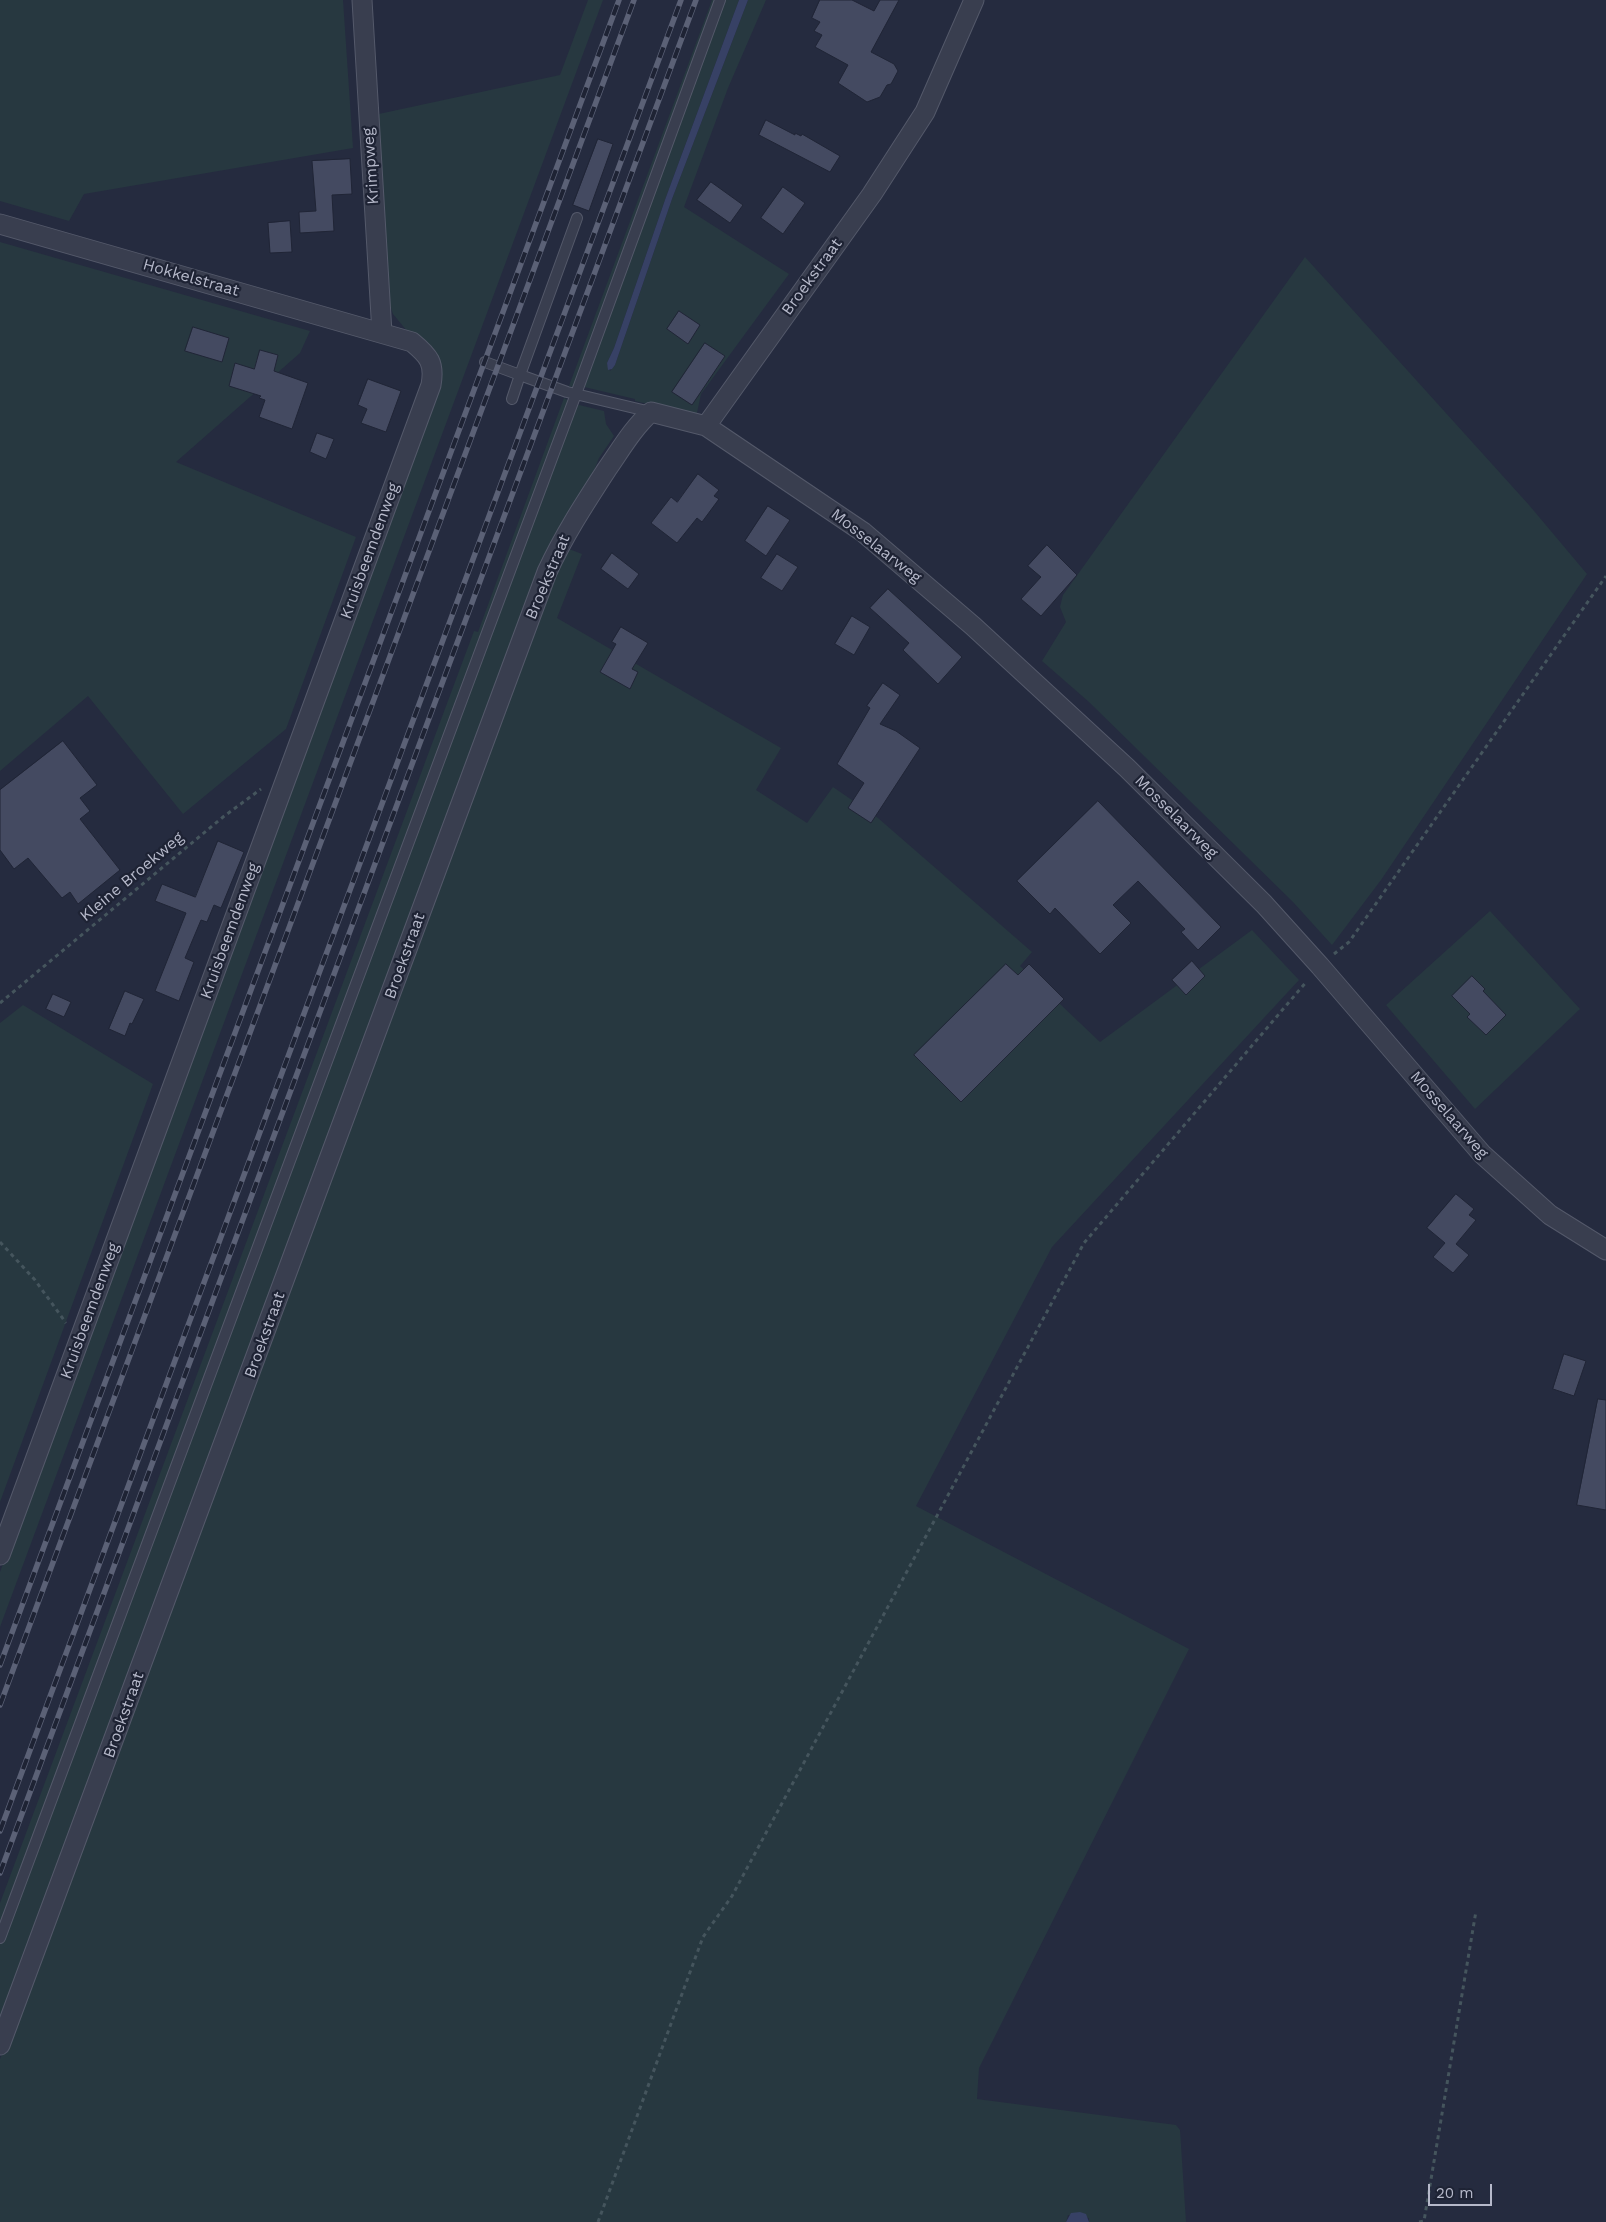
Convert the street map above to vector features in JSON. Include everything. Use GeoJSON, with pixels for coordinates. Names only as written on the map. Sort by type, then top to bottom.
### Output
{"type":"FeatureCollection","features":[{"type":"Feature","properties":{"kind":"street","name":"Krimpweg"},"geometry":{"type":"LineString","coordinates":[[362,0],[382,332]]}},
{"type":"Feature","properties":{"kind":"street","name":"Broekstraat"},"geometry":{"type":"LineString","coordinates":[[706,426],[872,194],[925,112],[974,0]]}},
{"type":"Feature","properties":{"kind":"street","name":"Hokkelstraat"},"geometry":{"type":"LineString","coordinates":[[0,224],[382,332]]}},
{"type":"Feature","properties":{"kind":"street","name":"Kruisbeemdenweg"},"geometry":{"type":"LineString","coordinates":[[0,1555],[431,386],[433,372],[427,354],[412,342],[382,332]]}},
{"type":"Feature","properties":{"kind":"street","name":"Broekstraat"},"geometry":{"type":"LineString","coordinates":[[0,2045],[547,572],[558,548],[583,506],[637,424],[651,412]]}},
{"type":"Feature","properties":{"kind":"street"},"geometry":{"type":"LineString","coordinates":[[651,412],[706,426]]}},
{"type":"Feature","properties":{"kind":"street","name":"Mosselaarweg"},"geometry":{"type":"LineString","coordinates":[[706,426],[863,532],[973,626],[1127,768],[1264,904],[1482,1154],[1550,1215],[1606,1250]]}},
{"type":"Feature","properties":{"kind":"lane"},"geometry":{"type":"LineString","coordinates":[[0,1938],[576,394],[720,0]]}},
{"type":"Feature","properties":{"kind":"lane"},"geometry":{"type":"LineString","coordinates":[[512,399],[577,218]]}},
{"type":"Feature","properties":{"kind":"lane"},"geometry":{"type":"LineString","coordinates":[[485,362],[576,394],[651,412]]}},
{"type":"Feature","properties":{"kind":"path"},"geometry":{"type":"LineString","coordinates":[[598,2222],[703,1937],[737,1887],[1084,1243],[1320,966],[1349,942],[1606,576]]}},
{"type":"Feature","properties":{"kind":"path","name":"Kleine Broekweg"},"geometry":{"type":"LineString","coordinates":[[0,1003],[230,812],[259,790],[287,778]]}},
{"type":"Feature","properties":{"kind":"path"},"geometry":{"type":"LineString","coordinates":[[0,1242],[35,1280],[63,1320],[74,1330],[82,1332]]}},
{"type":"Feature","properties":{"kind":"path"},"geometry":{"type":"LineString","coordinates":[[1419,2222],[1424,2221],[1476,1911]]}},
{"type":"Feature","properties":{"kind":"shaded area"},"geometry":{"type":"Polygon","coordinates":[[[0,0],[343,0],[353,148],[84,194],[69,221],[0,201],[0,0]]]}},
{"type":"Feature","properties":{"kind":"shaded area"},"geometry":{"type":"Polygon","coordinates":[[[588,0],[603,0],[0,1627],[0,1572],[299,768],[438,384],[407,331],[393,314],[390,305],[374,115],[560,75],[588,0]]]}},
{"type":"Feature","properties":{"kind":"shaded area"},"geometry":{"type":"Polygon","coordinates":[[[712,0],[739,0],[607,363],[610,371],[615,365],[672,199],[748,0],[766,0],[728,88],[684,207],[789,274],[701,394],[697,413],[686,413],[580,386],[579,389],[569,386],[712,0]]]}},
{"type":"Feature","properties":{"kind":"shaded area"},"geometry":{"type":"Polygon","coordinates":[[[0,242],[310,331],[300,353],[176,462],[356,537],[286,729],[183,814],[88,696],[0,771],[0,242]]]}},
{"type":"Feature","properties":{"kind":"shaded area"},"geometry":{"type":"Polygon","coordinates":[[[1305,257],[1529,505],[1587,574],[1381,880],[1332,945],[1293,902],[1089,702],[1042,661],[1066,622],[1060,607],[1063,595],[1305,257]]]}},
{"type":"Feature","properties":{"kind":"shaded area"},"geometry":{"type":"Polygon","coordinates":[[[564,398],[575,404],[604,411],[606,424],[614,436],[599,458],[593,473],[592,483],[565,525],[0,2031],[0,1903],[474,631],[478,632],[564,398]]]}},
{"type":"Feature","properties":{"kind":"shaded area"},"geometry":{"type":"Polygon","coordinates":[[[569,549],[582,554],[557,618],[781,748],[756,790],[807,823],[833,787],[878,818],[1032,952],[1020,966],[1100,1042],[1252,930],[1299,980],[1052,1247],[916,1506],[1189,1649],[979,2068],[977,2099],[1176,2125],[1180,2130],[1186,2222],[1089,2222],[1089,2218],[1068,2215],[1066,2222],[0,2222],[0,2059],[543,599],[569,549]]]}},
{"type":"Feature","properties":{"kind":"shaded area"},"geometry":{"type":"Polygon","coordinates":[[[1490,911],[1580,1009],[1475,1109],[1386,1005],[1490,911]]]}},
{"type":"Feature","properties":{"kind":"shaded area"},"geometry":{"type":"Polygon","coordinates":[[[23,1005],[153,1084],[0,1502],[0,1023],[23,1005]]]}},
{"type":"Feature","properties":{"kind":"water"},"geometry":{"type":"Polygon","coordinates":[[[739,0],[748,0],[672,199],[615,365],[612,369],[608,370],[607,363],[739,0]]]}},
{"type":"Feature","properties":{"kind":"water"},"geometry":{"type":"Polygon","coordinates":[[[1080,2212],[1086,2214],[1089,2222],[1066,2222],[1071,2213],[1080,2212]]]}},
{"type":"Feature","properties":{"kind":"building"},"geometry":{"type":"Polygon","coordinates":[[[820,0],[852,0],[874,11],[880,0],[899,0],[871,52],[894,64],[898,71],[891,84],[887,85],[880,97],[867,102],[838,83],[848,65],[815,47],[822,35],[814,31],[820,22],[812,18],[820,0]]]}},
{"type":"Feature","properties":{"kind":"building"},"geometry":{"type":"Polygon","coordinates":[[[766,120],[795,135],[795,133],[801,136],[802,134],[840,156],[830,172],[759,135],[766,120]]]}},
{"type":"Feature","properties":{"kind":"building"},"geometry":{"type":"Polygon","coordinates":[[[598,139],[613,144],[589,211],[573,205],[598,139]]]}},
{"type":"Feature","properties":{"kind":"building"},"geometry":{"type":"Polygon","coordinates":[[[350,159],[352,194],[332,195],[334,231],[300,233],[299,212],[316,211],[312,161],[350,159]]]}},
{"type":"Feature","properties":{"kind":"building"},"geometry":{"type":"Polygon","coordinates":[[[711,182],[743,205],[730,223],[697,200],[711,182]]]}},
{"type":"Feature","properties":{"kind":"building"},"geometry":{"type":"Polygon","coordinates":[[[783,187],[805,203],[783,234],[761,218],[783,187]]]}},
{"type":"Feature","properties":{"kind":"building"},"geometry":{"type":"Polygon","coordinates":[[[290,221],[292,252],[270,253],[268,223],[290,221]]]}},
{"type":"Feature","properties":{"kind":"building"},"geometry":{"type":"Polygon","coordinates":[[[679,311],[700,325],[688,344],[667,329],[679,311]]]}},
{"type":"Feature","properties":{"kind":"building"},"geometry":{"type":"Polygon","coordinates":[[[193,327],[229,338],[222,362],[185,351],[193,327]]]}},
{"type":"Feature","properties":{"kind":"building"},"geometry":{"type":"Polygon","coordinates":[[[705,343],[725,356],[692,405],[672,392],[705,343]]]}},
{"type":"Feature","properties":{"kind":"building"},"geometry":{"type":"Polygon","coordinates":[[[260,350],[278,355],[274,371],[308,383],[292,429],[259,417],[265,400],[259,398],[261,396],[229,386],[235,363],[254,369],[260,350]]]}},
{"type":"Feature","properties":{"kind":"building"},"geometry":{"type":"Polygon","coordinates":[[[368,379],[401,391],[386,432],[361,423],[367,409],[358,405],[368,379]]]}},
{"type":"Feature","properties":{"kind":"building"},"geometry":{"type":"Polygon","coordinates":[[[317,433],[334,439],[326,459],[310,452],[317,433]]]}},
{"type":"Feature","properties":{"kind":"building"},"geometry":{"type":"Polygon","coordinates":[[[698,474],[719,490],[714,496],[719,499],[702,522],[697,518],[677,543],[651,523],[671,497],[677,502],[698,474]]]}},
{"type":"Feature","properties":{"kind":"building"},"geometry":{"type":"Polygon","coordinates":[[[768,506],[790,520],[766,556],[745,541],[768,506]]]}},
{"type":"Feature","properties":{"kind":"building"},"geometry":{"type":"Polygon","coordinates":[[[1047,545],[1077,575],[1041,616],[1021,599],[1041,577],[1028,566],[1047,545]]]}},
{"type":"Feature","properties":{"kind":"building"},"geometry":{"type":"Polygon","coordinates":[[[612,553],[639,574],[628,589],[601,569],[612,553]]]}},
{"type":"Feature","properties":{"kind":"building"},"geometry":{"type":"Polygon","coordinates":[[[777,554],[798,567],[782,591],[761,578],[777,554]]]}},
{"type":"Feature","properties":{"kind":"building"},"geometry":{"type":"Polygon","coordinates":[[[888,589],[962,657],[938,684],[903,650],[909,643],[870,608],[888,589]]]}},
{"type":"Feature","properties":{"kind":"building"},"geometry":{"type":"Polygon","coordinates":[[[852,616],[870,627],[854,655],[835,644],[852,616]]]}},
{"type":"Feature","properties":{"kind":"building"},"geometry":{"type":"Polygon","coordinates":[[[621,627],[648,643],[632,669],[638,672],[630,689],[600,672],[616,644],[612,642],[621,627]]]}},
{"type":"Feature","properties":{"kind":"building"},"geometry":{"type":"Polygon","coordinates":[[[883,683],[900,695],[880,724],[896,731],[920,748],[871,823],[848,808],[864,783],[837,764],[870,708],[867,706],[883,683]]]}},
{"type":"Feature","properties":{"kind":"building"},"geometry":{"type":"Polygon","coordinates":[[[63,741],[97,785],[80,798],[90,811],[80,819],[120,870],[78,904],[70,892],[62,898],[28,858],[14,869],[0,850],[0,790],[63,741]]]}},
{"type":"Feature","properties":{"kind":"building"},"geometry":{"type":"Polygon","coordinates":[[[1098,801],[1221,927],[1198,950],[1181,932],[1185,929],[1138,881],[1113,905],[1131,923],[1100,954],[1055,908],[1050,914],[1017,881],[1098,801]]]}},
{"type":"Feature","properties":{"kind":"building"},"geometry":{"type":"Polygon","coordinates":[[[218,841],[244,852],[221,908],[214,905],[207,922],[201,920],[185,958],[194,962],[179,1001],[155,991],[186,913],[155,901],[162,884],[195,897],[218,841]]]}},
{"type":"Feature","properties":{"kind":"building"},"geometry":{"type":"Polygon","coordinates":[[[1192,961],[1205,976],[1186,995],[1172,980],[1192,961]]]}},
{"type":"Feature","properties":{"kind":"building"},"geometry":{"type":"Polygon","coordinates":[[[1006,964],[1018,975],[1029,964],[1064,999],[961,1102],[914,1055],[1006,964]]]}},
{"type":"Feature","properties":{"kind":"building"},"geometry":{"type":"Polygon","coordinates":[[[1472,976],[1485,989],[1483,991],[1506,1015],[1486,1035],[1467,1017],[1470,1014],[1452,996],[1472,976]]]}},
{"type":"Feature","properties":{"kind":"building"},"geometry":{"type":"Polygon","coordinates":[[[125,991],[144,999],[125,1036],[109,1029],[125,991]]]}},
{"type":"Feature","properties":{"kind":"building"},"geometry":{"type":"Polygon","coordinates":[[[53,994],[71,1002],[64,1017],[46,1009],[53,994]]]}},
{"type":"Feature","properties":{"kind":"building"},"geometry":{"type":"Polygon","coordinates":[[[1456,1194],[1474,1209],[1469,1215],[1476,1220],[1456,1244],[1469,1255],[1453,1273],[1433,1257],[1445,1243],[1427,1228],[1456,1194]]]}},
{"type":"Feature","properties":{"kind":"building"},"geometry":{"type":"Polygon","coordinates":[[[1564,1354],[1586,1361],[1574,1396],[1553,1389],[1564,1354]]]}},
{"type":"Feature","properties":{"kind":"building"},"geometry":{"type":"Polygon","coordinates":[[[1598,1399],[1606,1400],[1606,1510],[1577,1505],[1598,1399]]]}},
{"type":"Feature","properties":{"kind":"railway"},"geometry":{"type":"LineString","coordinates":[[0,1665],[619,0]]}},
{"type":"Feature","properties":{"kind":"railway"},"geometry":{"type":"LineString","coordinates":[[0,1705],[634,0]]}},
{"type":"Feature","properties":{"kind":"railway"},"geometry":{"type":"LineString","coordinates":[[0,1831],[681,0]]}},
{"type":"Feature","properties":{"kind":"railway"},"geometry":{"type":"LineString","coordinates":[[0,1873],[696,0]]}}]}
